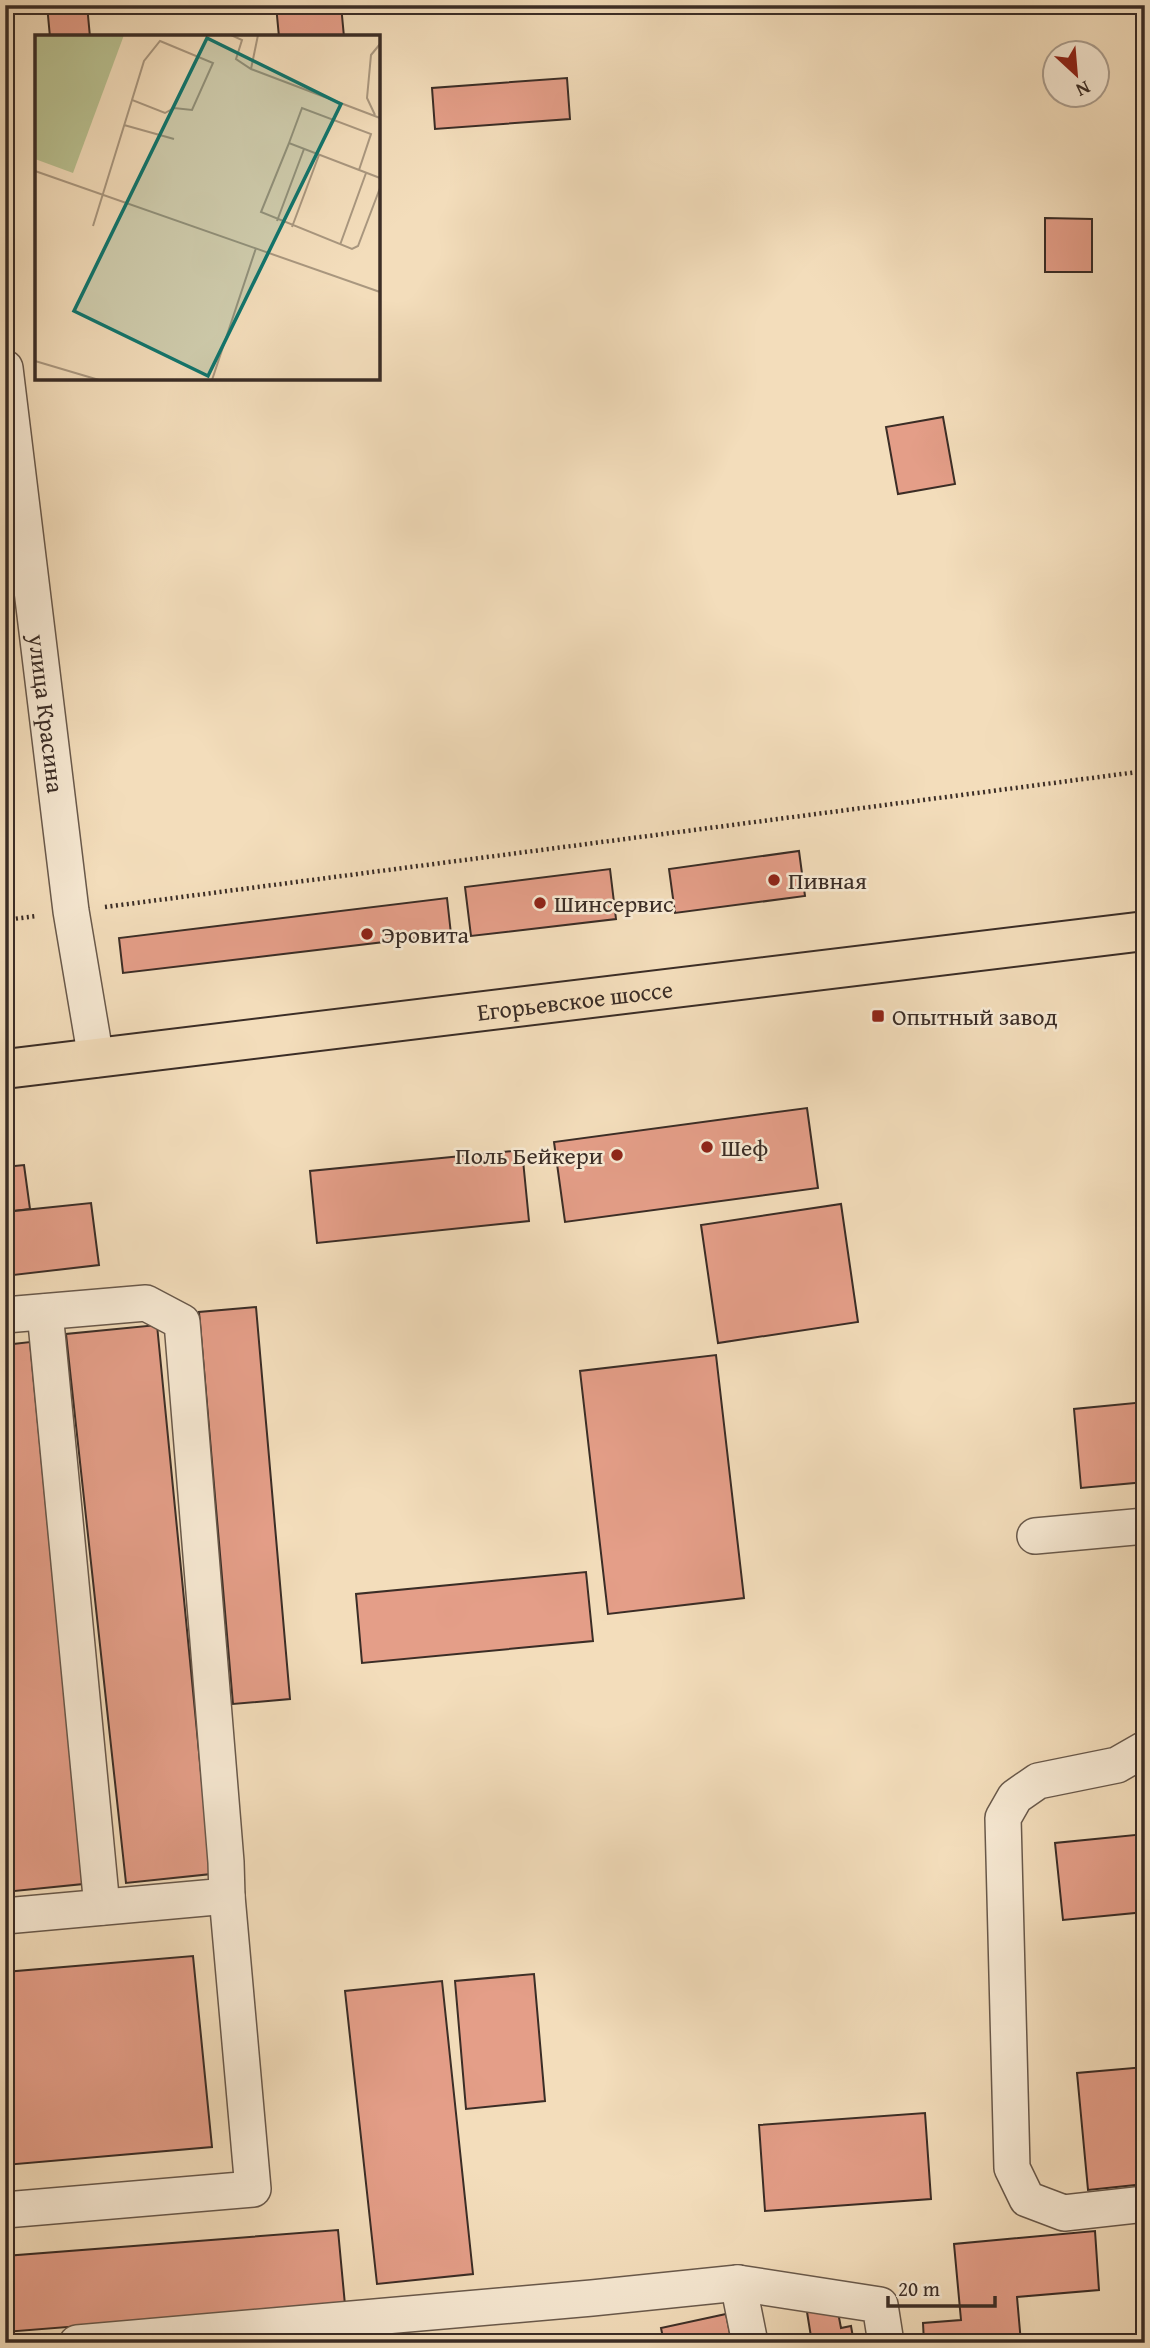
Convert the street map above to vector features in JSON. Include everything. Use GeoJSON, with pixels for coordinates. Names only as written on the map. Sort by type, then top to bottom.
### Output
{"type":"FeatureCollection","features":[{"type":"Feature","properties":{"kind":"main road","name":"Егорьевское шоссе"},"geometry":{"type":"LineString","coordinates":[[5,1069],[1145,931]]}},
{"type":"Feature","properties":{"kind":"lane","name":"улица Красина"},"geometry":{"type":"LineString","coordinates":[[5,368],[71,911],[96,1059]]}},
{"type":"Feature","properties":{"kind":"lane"},"geometry":{"type":"LineString","coordinates":[[5,1315],[146,1303],[182,1322],[253,2189],[5,2210]]}},
{"type":"Feature","properties":{"kind":"lane"},"geometry":{"type":"LineString","coordinates":[[44,1312],[102,1907]]}},
{"type":"Feature","properties":{"kind":"lane"},"geometry":{"type":"LineString","coordinates":[[1035,1536],[1145,1525]]}},
{"type":"Feature","properties":{"kind":"lane"},"geometry":{"type":"LineString","coordinates":[[1145,1749],[1117,1765],[1038,1781],[1015,1797],[1003,1818],[1012,2168],[1027,2199],[1064,2213],[1145,2204]]}},
{"type":"Feature","properties":{"kind":"lane"},"geometry":{"type":"LineString","coordinates":[[5,1916],[227,1896]]}},
{"type":"Feature","properties":{"kind":"lane"},"geometry":{"type":"LineString","coordinates":[[77,2343],[738,2283],[880,2305],[886,2343]]}},
{"type":"Feature","properties":{"kind":"lane"},"geometry":{"type":"LineString","coordinates":[[738,2283],[750,2343]]}},
{"type":"Feature","properties":{"kind":"path"},"geometry":{"type":"LineString","coordinates":[[5,920],[1145,771]]}},
{"type":"Feature","properties":{"kind":"building"},"geometry":{"type":"Polygon","coordinates":[[[47,5],[87,5],[90,35],[50,35],[47,5]]]}},
{"type":"Feature","properties":{"kind":"building"},"geometry":{"type":"Polygon","coordinates":[[[276,5],[341,5],[344,35],[279,35],[276,5]]]}},
{"type":"Feature","properties":{"kind":"building"},"geometry":{"type":"Polygon","coordinates":[[[567,78],[570,119],[435,129],[432,88],[567,78]]]}},
{"type":"Feature","properties":{"kind":"building"},"geometry":{"type":"Polygon","coordinates":[[[1045,218],[1092,219],[1092,272],[1045,272],[1045,218]]]}},
{"type":"Feature","properties":{"kind":"building"},"geometry":{"type":"Polygon","coordinates":[[[943,417],[955,484],[898,494],[886,427],[943,417]]]}},
{"type":"Feature","properties":{"kind":"building"},"geometry":{"type":"Polygon","coordinates":[[[1145,560],[1145,616],[1138,561],[1145,560]]]}},
{"type":"Feature","properties":{"kind":"building"},"geometry":{"type":"Polygon","coordinates":[[[799,851],[805,896],[675,913],[669,869],[799,851]]]}},
{"type":"Feature","properties":{"kind":"building","name":"Шинсервис"},"geometry":{"type":"Polygon","coordinates":[[[610,869],[616,919],[471,936],[465,887],[610,869]]]}},
{"type":"Feature","properties":{"kind":"building"},"geometry":{"type":"Polygon","coordinates":[[[447,898],[451,934],[123,973],[119,938],[447,898]]]}},
{"type":"Feature","properties":{"kind":"building"},"geometry":{"type":"Polygon","coordinates":[[[807,1108],[818,1188],[565,1222],[554,1142],[807,1108]]]}},
{"type":"Feature","properties":{"kind":"building"},"geometry":{"type":"Polygon","coordinates":[[[522,1150],[529,1221],[317,1243],[310,1171],[522,1150]]]}},
{"type":"Feature","properties":{"kind":"building"},"geometry":{"type":"Polygon","coordinates":[[[24,1165],[30,1209],[5,1212],[5,1167],[24,1165]]]}},
{"type":"Feature","properties":{"kind":"building"},"geometry":{"type":"Polygon","coordinates":[[[91,1203],[99,1265],[5,1276],[5,1212],[91,1203]]]}},
{"type":"Feature","properties":{"kind":"building"},"geometry":{"type":"Polygon","coordinates":[[[841,1204],[858,1322],[718,1343],[701,1225],[841,1204]]]}},
{"type":"Feature","properties":{"kind":"building"},"geometry":{"type":"Polygon","coordinates":[[[256,1307],[290,1699],[233,1704],[199,1312],[256,1307]]]}},
{"type":"Feature","properties":{"kind":"building"},"geometry":{"type":"Polygon","coordinates":[[[157,1325],[211,1874],[126,1883],[66,1334],[157,1325]]]}},
{"type":"Feature","properties":{"kind":"building"},"geometry":{"type":"Polygon","coordinates":[[[30,1342],[83,1884],[5,1892],[5,1345],[30,1342]]]}},
{"type":"Feature","properties":{"kind":"building"},"geometry":{"type":"Polygon","coordinates":[[[716,1355],[744,1598],[608,1614],[580,1371],[716,1355]]]}},
{"type":"Feature","properties":{"kind":"building"},"geometry":{"type":"Polygon","coordinates":[[[1145,1402],[1145,1482],[1081,1488],[1074,1409],[1145,1402]]]}},
{"type":"Feature","properties":{"kind":"building"},"geometry":{"type":"Polygon","coordinates":[[[586,1572],[593,1641],[362,1663],[356,1594],[586,1572]]]}},
{"type":"Feature","properties":{"kind":"building"},"geometry":{"type":"Polygon","coordinates":[[[1145,1834],[1145,1912],[1063,1920],[1055,1843],[1145,1834]]]}},
{"type":"Feature","properties":{"kind":"building"},"geometry":{"type":"Polygon","coordinates":[[[193,1956],[212,2147],[5,2165],[5,1972],[193,1956]]]}},
{"type":"Feature","properties":{"kind":"building"},"geometry":{"type":"Polygon","coordinates":[[[534,1974],[545,2101],[466,2109],[455,1981],[534,1974]]]}},
{"type":"Feature","properties":{"kind":"building"},"geometry":{"type":"Polygon","coordinates":[[[442,1981],[473,2274],[377,2284],[345,1991],[442,1981]]]}},
{"type":"Feature","properties":{"kind":"building"},"geometry":{"type":"Polygon","coordinates":[[[1145,2067],[1145,2184],[1088,2190],[1077,2073],[1145,2067]]]}},
{"type":"Feature","properties":{"kind":"building"},"geometry":{"type":"Polygon","coordinates":[[[925,2113],[931,2199],[765,2211],[759,2125],[925,2113]]]}},
{"type":"Feature","properties":{"kind":"building"},"geometry":{"type":"Polygon","coordinates":[[[338,2230],[345,2305],[5,2332],[5,2256],[338,2230]]]}},
{"type":"Feature","properties":{"kind":"building"},"geometry":{"type":"Polygon","coordinates":[[[1095,2231],[1099,2290],[1017,2297],[1021,2343],[924,2343],[923,2323],[961,2320],[954,2244],[1095,2231]]]}},
{"type":"Feature","properties":{"kind":"building"},"geometry":{"type":"Polygon","coordinates":[[[837,2307],[841,2328],[851,2326],[854,2343],[812,2343],[807,2312],[837,2307]]]}},
{"type":"Feature","properties":{"kind":"building"},"geometry":{"type":"Polygon","coordinates":[[[726,2314],[732,2343],[664,2343],[661,2328],[726,2314]]]}},
{"type":"Feature","properties":{"kind":"building"},"geometry":{"type":"Polygon","coordinates":[[[533,2339],[533,2343],[486,2343],[533,2339]]]}},
{"type":"Feature","properties":{"kind":"place","name":"Пивная"},"geometry":{"type":"Point","coordinates":[774,880]}},
{"type":"Feature","properties":{"kind":"place","name":"Шинсервис"},"geometry":{"type":"Point","coordinates":[540,903]}},
{"type":"Feature","properties":{"kind":"place","name":"Эровита"},"geometry":{"type":"Point","coordinates":[367,934]}},
{"type":"Feature","properties":{"kind":"place","name":"Опытный завод"},"geometry":{"type":"Point","coordinates":[878,1016]}},
{"type":"Feature","properties":{"kind":"place","name":"Шеф"},"geometry":{"type":"Point","coordinates":[707,1147]}},
{"type":"Feature","properties":{"kind":"place","name":"Поль Бейкери"},"geometry":{"type":"Point","coordinates":[617,1155]}}]}
